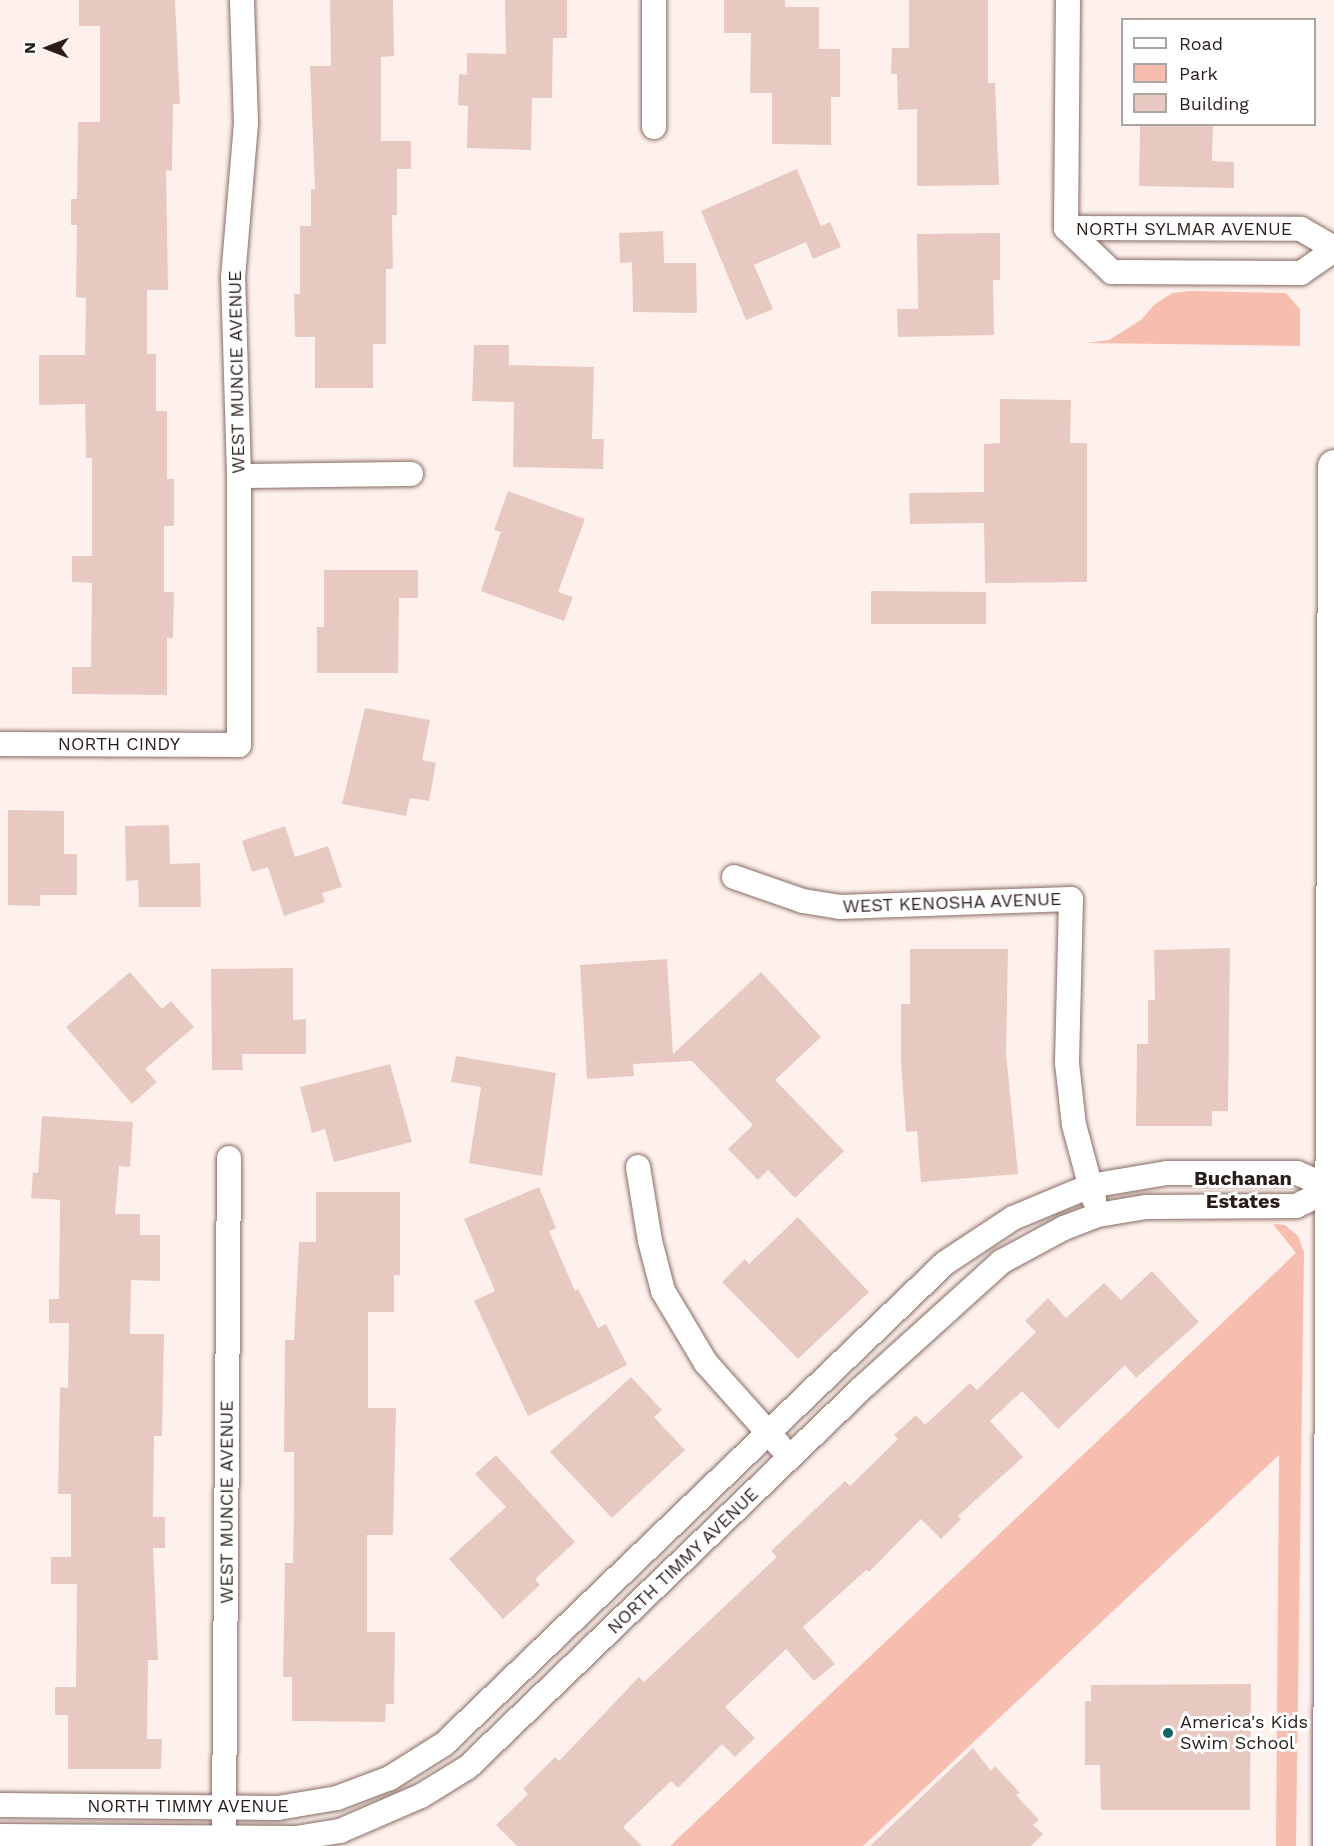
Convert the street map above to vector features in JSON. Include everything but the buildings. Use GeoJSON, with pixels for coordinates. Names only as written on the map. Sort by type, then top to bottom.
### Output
{"type":"FeatureCollection","features":[{"type":"Feature","properties":{"kind":"main road"},"geometry":{"type":"LineString","coordinates":[[1329,1846],[1333,1389],[1334,466]]}},
{"type":"Feature","properties":{"kind":"street","name":"WEST MUNCIE AVENUE"},"geometry":{"type":"LineString","coordinates":[[239,744],[239,476],[233,278],[246,123],[242,0]]}},
{"type":"Feature","properties":{"kind":"street"},"geometry":{"type":"LineString","coordinates":[[654,0],[654,127]]}},
{"type":"Feature","properties":{"kind":"street"},"geometry":{"type":"LineString","coordinates":[[1066,228],[1068,0]]}},
{"type":"Feature","properties":{"kind":"street","name":"NORTH SYLMAR AVENUE"},"geometry":{"type":"LineString","coordinates":[[1066,228],[1301,229],[1334,249],[1301,273],[1112,272],[1066,228]]}},
{"type":"Feature","properties":{"kind":"street"},"geometry":{"type":"LineString","coordinates":[[239,476],[411,474]]}},
{"type":"Feature","properties":{"kind":"street","name":"NORTH CINDY"},"geometry":{"type":"LineString","coordinates":[[0,744],[239,744]]}},
{"type":"Feature","properties":{"kind":"street","name":"WEST KENOSHA AVENUE"},"geometry":{"type":"LineString","coordinates":[[734,877],[802,901],[840,907],[1071,899],[1067,1063],[1074,1125],[1098,1215]]}},
{"type":"Feature","properties":{"kind":"street","name":"WEST MUNCIE AVENUE"},"geometry":{"type":"LineString","coordinates":[[224,1842],[229,1158]]}},
{"type":"Feature","properties":{"kind":"street"},"geometry":{"type":"LineString","coordinates":[[638,1167],[650,1241],[663,1291],[706,1363],[790,1457]]}},
{"type":"Feature","properties":{"kind":"street","name":"NORTH TIMMY AVENUE"},"geometry":{"type":"LineString","coordinates":[[0,1805],[278,1808],[337,1797],[390,1778],[444,1744],[770,1436],[945,1263],[1013,1218],[1090,1186],[1167,1173],[1297,1173],[1332,1189]]}},
{"type":"Feature","properties":{"kind":"street","name":"NORTH TIMMY AVENUE"},"geometry":{"type":"LineString","coordinates":[[0,1836],[224,1842],[296,1838],[340,1831],[421,1796],[468,1767],[790,1457],[984,1275],[1037,1241],[1098,1215],[1146,1207],[1296,1206],[1332,1189]]}},
{"type":"Feature","properties":{"kind":"green space"},"geometry":{"type":"Polygon","coordinates":[[[1191,291],[1286,293],[1300,309],[1300,346],[1087,343],[1109,340],[1141,320],[1154,305],[1172,293],[1191,291]]]}},
{"type":"Feature","properties":{"kind":"green space"},"geometry":{"type":"Polygon","coordinates":[[[1273,1224],[1285,1225],[1298,1236],[1304,1252],[1296,1846],[1276,1846],[1279,1455],[863,1846],[670,1846],[1296,1253],[1273,1224]]]}},
{"type":"Feature","properties":{"kind":"place","name":"America's Kids Swim School"},"geometry":{"type":"Point","coordinates":[1168,1733]}},
{"type":"Feature","properties":{"kind":"district","name":"Buchanan Estates"},"geometry":{"type":"Point","coordinates":[1243,1190]}}]}
